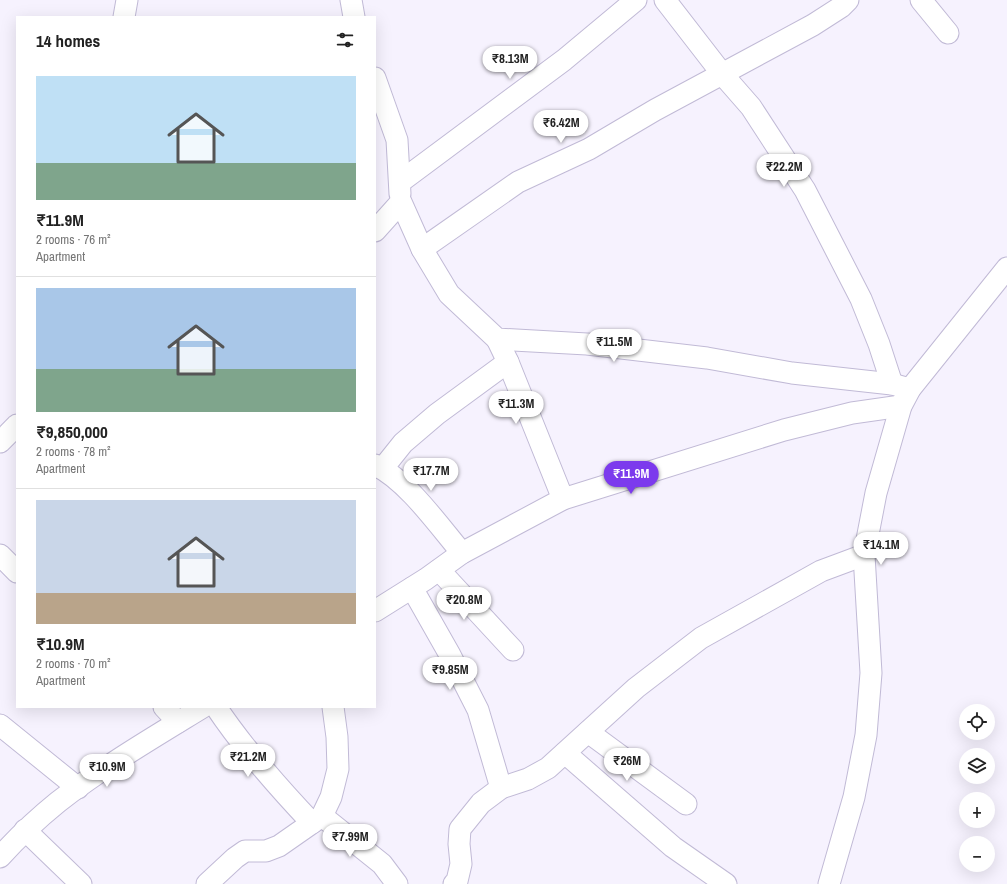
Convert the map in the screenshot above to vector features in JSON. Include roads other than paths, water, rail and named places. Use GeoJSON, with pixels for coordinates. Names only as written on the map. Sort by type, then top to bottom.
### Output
{"type":"FeatureCollection","features":[{"type":"Feature","properties":{"kind":"street"},"geometry":{"type":"LineString","coordinates":[[124,16],[127,0]]}},
{"type":"Feature","properties":{"kind":"street"},"geometry":{"type":"LineString","coordinates":[[352,0],[354,16]]}},
{"type":"Feature","properties":{"kind":"street"},"geometry":{"type":"LineString","coordinates":[[400,182],[564,60],[636,0]]}},
{"type":"Feature","properties":{"kind":"street"},"geometry":{"type":"LineString","coordinates":[[665,0],[751,107],[805,190],[861,299],[901,393]]}},
{"type":"Feature","properties":{"kind":"street"},"geometry":{"type":"LineString","coordinates":[[422,249],[518,182],[589,149],[655,110],[723,74],[771,46],[813,25],[848,0]]}},
{"type":"Feature","properties":{"kind":"street"},"geometry":{"type":"LineString","coordinates":[[921,0],[948,33]]}},
{"type":"Feature","properties":{"kind":"street"},"geometry":{"type":"LineString","coordinates":[[376,81],[397,140],[401,202],[422,249],[448,294],[497,338],[563,499]]}},
{"type":"Feature","properties":{"kind":"street"},"geometry":{"type":"LineString","coordinates":[[376,230],[401,202]]}},
{"type":"Feature","properties":{"kind":"street"},"geometry":{"type":"LineString","coordinates":[[829,884],[854,798],[866,735],[871,673],[864,555],[876,493],[901,393],[1007,268]]}},
{"type":"Feature","properties":{"kind":"street"},"geometry":{"type":"LineString","coordinates":[[497,338],[587,344],[707,358],[901,393]]}},
{"type":"Feature","properties":{"kind":"street"},"geometry":{"type":"LineString","coordinates":[[462,553],[404,487],[379,466],[437,414],[508,362]]}},
{"type":"Feature","properties":{"kind":"street"},"geometry":{"type":"LineString","coordinates":[[376,610],[439,570],[462,553],[563,499],[784,430],[852,413],[901,393]]}},
{"type":"Feature","properties":{"kind":"street"},"geometry":{"type":"LineString","coordinates":[[0,442],[16,426]]}},
{"type":"Feature","properties":{"kind":"street"},"geometry":{"type":"LineString","coordinates":[[0,449],[16,446]]}},
{"type":"Feature","properties":{"kind":"street"},"geometry":{"type":"LineString","coordinates":[[0,555],[16,571]]}},
{"type":"Feature","properties":{"kind":"street"},"geometry":{"type":"LineString","coordinates":[[454,884],[457,881],[461,864],[459,844],[460,829],[481,803],[501,788],[528,778],[548,768],[636,688],[701,638],[821,571],[864,555]]}},
{"type":"Feature","properties":{"kind":"street"},"geometry":{"type":"LineString","coordinates":[[439,570],[513,650]]}},
{"type":"Feature","properties":{"kind":"street"},"geometry":{"type":"LineString","coordinates":[[412,588],[450,655],[478,710],[501,788]]}},
{"type":"Feature","properties":{"kind":"street"},"geometry":{"type":"LineString","coordinates":[[165,708],[178,722]]}},
{"type":"Feature","properties":{"kind":"street"},"geometry":{"type":"LineString","coordinates":[[0,857],[26,830],[78,788],[178,722],[202,708]]}},
{"type":"Feature","properties":{"kind":"street"},"geometry":{"type":"LineString","coordinates":[[217,708],[237,738],[258,764],[317,820],[382,864],[397,884]]}},
{"type":"Feature","properties":{"kind":"street"},"geometry":{"type":"LineString","coordinates":[[207,884],[235,858],[245,851],[266,851],[279,846],[317,820],[331,797],[338,769],[337,737],[333,708]]}},
{"type":"Feature","properties":{"kind":"street"},"geometry":{"type":"LineString","coordinates":[[0,725],[78,788]]}},
{"type":"Feature","properties":{"kind":"street"},"geometry":{"type":"LineString","coordinates":[[588,732],[686,804]]}},
{"type":"Feature","properties":{"kind":"street"},"geometry":{"type":"LineString","coordinates":[[565,752],[673,847],[726,884]]}},
{"type":"Feature","properties":{"kind":"street"},"geometry":{"type":"LineString","coordinates":[[26,830],[81,884]]}}]}
